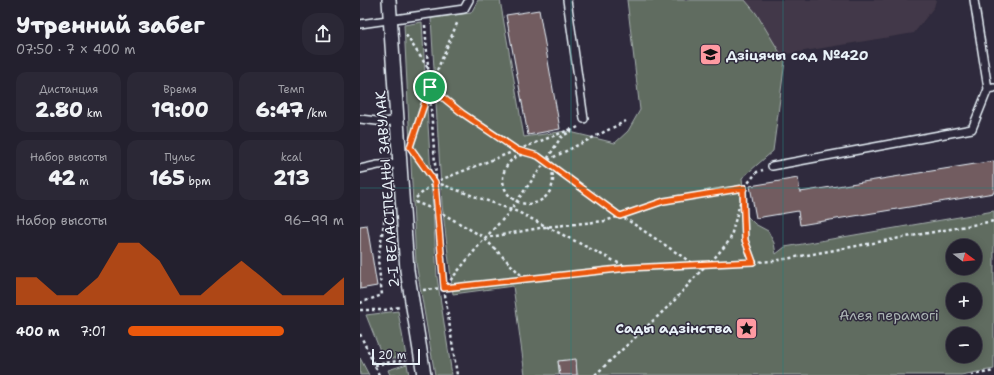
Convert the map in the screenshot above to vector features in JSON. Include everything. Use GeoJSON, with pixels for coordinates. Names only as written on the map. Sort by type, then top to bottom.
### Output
{"type":"FeatureCollection","features":[{"type":"Feature","properties":{"kind":"street","name":"2-І ВЕЛАСІПЕДНЫ ЗАВУЛАК"},"geometry":{"type":"LineString","coordinates":[[389,0],[407,270],[424,375]]}},
{"type":"Feature","properties":{"kind":"lane"},"geometry":{"type":"LineString","coordinates":[[360,24],[391,18],[464,9],[469,0]]}},
{"type":"Feature","properties":{"kind":"lane"},"geometry":{"type":"LineString","coordinates":[[567,0],[584,118]]}},
{"type":"Feature","properties":{"kind":"lane"},"geometry":{"type":"LineString","coordinates":[[772,166],[972,129],[991,88],[974,0]]}},
{"type":"Feature","properties":{"kind":"lane"},"geometry":{"type":"LineString","coordinates":[[360,120],[385,122],[397,120]]}},
{"type":"Feature","properties":{"kind":"lane"},"geometry":{"type":"LineString","coordinates":[[360,169],[378,165],[400,164]]}},
{"type":"Feature","properties":{"kind":"path"},"geometry":{"type":"LineString","coordinates":[[413,140],[430,87],[464,9]]}},
{"type":"Feature","properties":{"kind":"path"},"geometry":{"type":"LineString","coordinates":[[424,14],[430,87],[435,182],[444,288],[457,375]]}},
{"type":"Feature","properties":{"kind":"path"},"geometry":{"type":"LineString","coordinates":[[404,32],[428,68]]}},
{"type":"Feature","properties":{"kind":"path"},"geometry":{"type":"LineString","coordinates":[[430,87],[462,113],[517,150],[538,156],[546,161],[577,186],[695,265]]}},
{"type":"Feature","properties":{"kind":"path"},"geometry":{"type":"LineString","coordinates":[[546,161],[626,121]]}},
{"type":"Feature","properties":{"kind":"path"},"geometry":{"type":"LineString","coordinates":[[444,288],[485,238],[510,209],[546,161],[561,137],[581,125],[435,182],[413,201],[438,212],[485,238],[525,279]]}},
{"type":"Feature","properties":{"kind":"path"},"geometry":{"type":"LineString","coordinates":[[410,147],[435,182],[510,209],[628,268]]}},
{"type":"Feature","properties":{"kind":"path"},"geometry":{"type":"LineString","coordinates":[[528,154],[520,155],[513,159],[504,172],[506,189],[510,196],[516,200],[524,203],[532,203],[539,201],[546,196],[553,182],[550,167],[546,161]]}},
{"type":"Feature","properties":{"kind":"path"},"geometry":{"type":"LineString","coordinates":[[595,375],[672,303],[730,240],[744,190],[757,172],[772,166]]}},
{"type":"Feature","properties":{"kind":"path"},"geometry":{"type":"LineString","coordinates":[[485,238],[545,227],[605,221],[664,201],[744,190]]}},
{"type":"Feature","properties":{"kind":"path"},"geometry":{"type":"LineString","coordinates":[[744,190],[745,240],[753,262]]}},
{"type":"Feature","properties":{"kind":"path"},"geometry":{"type":"LineString","coordinates":[[360,303],[382,295],[378,259],[388,201]]}},
{"type":"Feature","properties":{"kind":"path"},"geometry":{"type":"LineString","coordinates":[[420,290],[628,268],[774,261],[994,221]]}},
{"type":"Feature","properties":{"kind":"path"},"geometry":{"type":"LineString","coordinates":[[360,310],[384,310],[402,307]]}},
{"type":"Feature","properties":{"kind":"path"},"geometry":{"type":"LineString","coordinates":[[360,334],[379,375]]}},
{"type":"Feature","properties":{"kind":"path"},"geometry":{"type":"LineString","coordinates":[[375,365],[411,358]]}},
{"type":"Feature","properties":{"kind":"path"},"geometry":{"type":"LineString","coordinates":[[971,375],[994,371]]}},
{"type":"Feature","properties":{"kind":"shaded area","name":"Дзіцячы сад №420"},"geometry":{"type":"Polygon","coordinates":[[[634,0],[936,0],[934,7],[914,33],[645,77],[634,0]]]}},
{"type":"Feature","properties":{"kind":"green space","name":"Алея перамогі"},"geometry":{"type":"Polygon","coordinates":[[[478,0],[500,0],[524,137],[566,131],[615,143],[628,131],[640,110],[627,0],[745,0],[756,13],[785,61],[773,151],[742,178],[746,215],[755,224],[768,231],[774,243],[776,254],[785,247],[994,211],[994,369],[961,375],[577,375],[576,360],[558,361],[559,375],[525,375],[513,286],[453,294],[442,205],[431,18],[471,13],[478,0]]]}},
{"type":"Feature","properties":{"kind":"green space"},"geometry":{"type":"Polygon","coordinates":[[[422,22],[437,277],[452,375],[435,375],[416,263],[404,25],[422,22]]]}},
{"type":"Feature","properties":{"kind":"green space"},"geometry":{"type":"Polygon","coordinates":[[[398,311],[406,356],[397,358],[383,358],[366,315],[398,311]]]}},
{"type":"Feature","properties":{"kind":"green space"},"geometry":{"type":"Polygon","coordinates":[[[360,358],[369,375],[360,375],[360,358]]]}},
{"type":"Feature","properties":{"kind":"green space"},"geometry":{"type":"Polygon","coordinates":[[[407,364],[409,375],[390,375],[388,370],[407,364]]]}},
{"type":"Feature","properties":{"kind":"building"},"geometry":{"type":"Polygon","coordinates":[[[539,10],[560,129],[528,135],[506,15],[539,10]]]}},
{"type":"Feature","properties":{"kind":"building"},"geometry":{"type":"Polygon","coordinates":[[[994,161],[994,193],[800,225],[798,211],[756,218],[750,186],[798,178],[800,192],[994,161]]]}},
{"type":"Feature","properties":{"kind":"building"},"geometry":{"type":"Polygon","coordinates":[[[367,225],[377,286],[360,289],[360,226],[367,225]]]}},
{"type":"Feature","properties":{"kind":"building"},"geometry":{"type":"Polygon","coordinates":[[[576,359],[577,375],[560,375],[558,361],[576,359]]]}},
{"type":"Feature","properties":{"kind":"place","name":"Дзіцячы сад №420"},"geometry":{"type":"Point","coordinates":[711,55]}},
{"type":"Feature","properties":{"kind":"place","name":"Сады адзінства"},"geometry":{"type":"Point","coordinates":[747,328]}},
{"type":"Feature","properties":{"kind":"route"},"geometry":{"type":"LineString","coordinates":[[430,87],[462,113],[517,150],[538,156],[546,161],[620,216],[664,201],[744,188],[745,240],[753,262],[628,268],[444,288],[435,182],[410,147],[430,87]]}}]}
